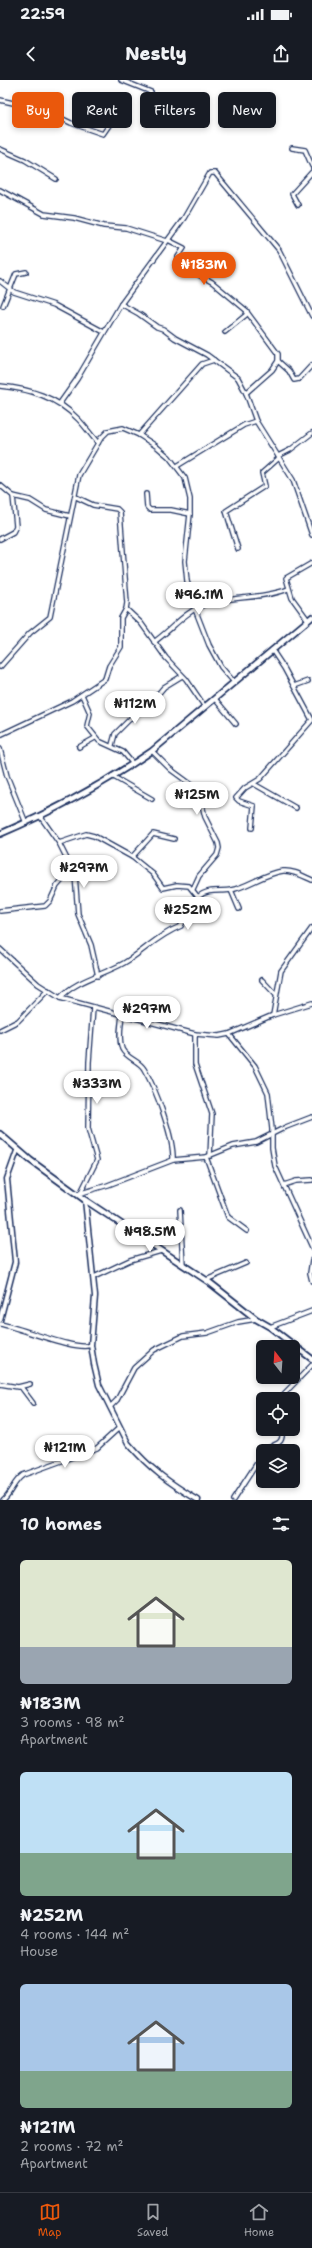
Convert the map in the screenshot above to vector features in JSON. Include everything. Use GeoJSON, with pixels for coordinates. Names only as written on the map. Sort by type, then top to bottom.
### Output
{"type":"FeatureCollection","features":[{"type":"Feature","properties":{"kind":"main road"},"geometry":{"type":"LineString","coordinates":[[0,834],[40,816],[133,764],[152,751],[310,618]]}},
{"type":"Feature","properties":{"kind":"main road"},"geometry":{"type":"LineString","coordinates":[[0,1134],[17,1151],[79,1193],[85,1200],[104,1211],[206,1280],[256,1319],[270,1327],[312,1359]]}},
{"type":"Feature","properties":{"kind":"street"},"geometry":{"type":"LineString","coordinates":[[121,80],[151,92]]}},
{"type":"Feature","properties":{"kind":"street"},"geometry":{"type":"LineString","coordinates":[[0,100],[44,110],[72,123]]}},
{"type":"Feature","properties":{"kind":"street"},"geometry":{"type":"LineString","coordinates":[[86,128],[103,134],[107,128]]}},
{"type":"Feature","properties":{"kind":"street"},"geometry":{"type":"LineString","coordinates":[[0,148],[25,160],[56,179]]}},
{"type":"Feature","properties":{"kind":"street"},"geometry":{"type":"LineString","coordinates":[[292,148],[305,150],[312,166]]}},
{"type":"Feature","properties":{"kind":"street"},"geometry":{"type":"LineString","coordinates":[[298,205],[292,194],[312,172]]}},
{"type":"Feature","properties":{"kind":"street"},"geometry":{"type":"LineString","coordinates":[[60,403],[74,384],[121,304],[184,218],[208,175],[214,173],[268,234],[279,250],[312,316]]}},
{"type":"Feature","properties":{"kind":"street"},"geometry":{"type":"LineString","coordinates":[[0,190],[44,214],[74,218],[104,226],[126,228],[168,241],[184,248],[178,257],[179,264],[212,282],[247,311],[278,354],[278,361],[272,370],[246,393]]}},
{"type":"Feature","properties":{"kind":"street"},"geometry":{"type":"LineString","coordinates":[[3,306],[12,289],[16,274],[26,272]]}},
{"type":"Feature","properties":{"kind":"street"},"geometry":{"type":"LineString","coordinates":[[0,281],[12,289],[66,311],[104,332]]}},
{"type":"Feature","properties":{"kind":"street"},"geometry":{"type":"LineString","coordinates":[[121,304],[214,360],[238,378],[246,393],[256,421],[293,480],[312,535]]}},
{"type":"Feature","properties":{"kind":"street"},"geometry":{"type":"LineString","coordinates":[[225,332],[246,315],[247,311]]}},
{"type":"Feature","properties":{"kind":"street"},"geometry":{"type":"LineString","coordinates":[[139,435],[178,392],[197,368],[208,361],[214,360]]}},
{"type":"Feature","properties":{"kind":"street"},"geometry":{"type":"LineString","coordinates":[[278,361],[289,371],[294,380],[299,378],[312,365]]}},
{"type":"Feature","properties":{"kind":"street"},"geometry":{"type":"LineString","coordinates":[[0,386],[45,396],[60,403],[77,418],[98,443]]}},
{"type":"Feature","properties":{"kind":"street"},"geometry":{"type":"LineString","coordinates":[[177,466],[244,425],[256,421]]}},
{"type":"Feature","properties":{"kind":"street"},"geometry":{"type":"LineString","coordinates":[[0,667],[30,633],[50,617],[70,516],[76,497],[79,475],[98,443],[108,432],[123,428],[139,435],[163,452],[177,466],[187,485],[190,514],[185,569],[195,609],[209,645],[221,667],[234,682]]}},
{"type":"Feature","properties":{"kind":"street"},"geometry":{"type":"LineString","coordinates":[[238,550],[226,511],[265,486],[262,473],[278,457],[290,450],[312,433]]}},
{"type":"Feature","properties":{"kind":"street"},"geometry":{"type":"LineString","coordinates":[[0,485],[13,496],[30,500],[46,510],[70,516]]}},
{"type":"Feature","properties":{"kind":"street"},"geometry":{"type":"LineString","coordinates":[[146,494],[147,507],[150,510],[171,510],[190,514]]}},
{"type":"Feature","properties":{"kind":"street"},"geometry":{"type":"LineString","coordinates":[[0,539],[13,532],[16,526],[13,496]]}},
{"type":"Feature","properties":{"kind":"street"},"geometry":{"type":"LineString","coordinates":[[0,736],[82,695],[105,679],[112,661],[120,652],[121,618],[126,609],[127,603],[120,512],[116,509],[93,505],[76,497]]}},
{"type":"Feature","properties":{"kind":"street"},"geometry":{"type":"LineString","coordinates":[[310,618],[295,606],[288,589],[286,578],[312,563]]}},
{"type":"Feature","properties":{"kind":"street"},"geometry":{"type":"LineString","coordinates":[[154,642],[195,609],[217,601],[288,589]]}},
{"type":"Feature","properties":{"kind":"street"},"geometry":{"type":"LineString","coordinates":[[126,609],[141,623],[205,707]]}},
{"type":"Feature","properties":{"kind":"street"},"geometry":{"type":"LineString","coordinates":[[252,828],[254,806],[239,801],[236,798],[245,788],[254,784],[282,756],[312,720],[294,686],[272,650]]}},
{"type":"Feature","properties":{"kind":"street"},"geometry":{"type":"LineString","coordinates":[[112,746],[115,734],[136,713],[152,701],[164,687],[182,676]]}},
{"type":"Feature","properties":{"kind":"street"},"geometry":{"type":"LineString","coordinates":[[294,686],[308,681]]}},
{"type":"Feature","properties":{"kind":"street"},"geometry":{"type":"LineString","coordinates":[[82,695],[90,713],[86,726],[95,738],[102,744],[112,746],[126,754],[133,764]]}},
{"type":"Feature","properties":{"kind":"street"},"geometry":{"type":"LineString","coordinates":[[215,699],[236,724]]}},
{"type":"Feature","properties":{"kind":"street"},"geometry":{"type":"LineString","coordinates":[[79,747],[95,738]]}},
{"type":"Feature","properties":{"kind":"street"},"geometry":{"type":"LineString","coordinates":[[0,749],[7,776],[26,823]]}},
{"type":"Feature","properties":{"kind":"street"},"geometry":{"type":"LineString","coordinates":[[152,751],[170,769],[196,788],[200,796],[205,817],[218,843],[219,848],[217,855],[200,876],[193,888]]}},
{"type":"Feature","properties":{"kind":"street"},"geometry":{"type":"LineString","coordinates":[[112,776],[152,799]]}},
{"type":"Feature","properties":{"kind":"street"},"geometry":{"type":"LineString","coordinates":[[254,784],[296,808]]}},
{"type":"Feature","properties":{"kind":"street"},"geometry":{"type":"LineString","coordinates":[[40,816],[59,843],[72,869],[78,914],[91,945],[98,976]]}},
{"type":"Feature","properties":{"kind":"street"},"geometry":{"type":"LineString","coordinates":[[59,843],[86,834],[94,836],[132,857],[153,874],[163,888],[184,885],[193,888],[198,897]]}},
{"type":"Feature","properties":{"kind":"street"},"geometry":{"type":"LineString","coordinates":[[132,857],[153,834],[174,839]]}},
{"type":"Feature","properties":{"kind":"street"},"geometry":{"type":"LineString","coordinates":[[0,911],[45,906],[50,901],[57,886],[72,869]]}},
{"type":"Feature","properties":{"kind":"street"},"geometry":{"type":"LineString","coordinates":[[60,998],[69,988],[127,962],[169,931],[181,926],[184,917],[198,897],[215,890],[231,890],[283,871],[294,872],[312,880]]}},
{"type":"Feature","properties":{"kind":"street"},"geometry":{"type":"LineString","coordinates":[[231,890],[239,909]]}},
{"type":"Feature","properties":{"kind":"street"},"geometry":{"type":"LineString","coordinates":[[273,1015],[283,967],[312,928]]}},
{"type":"Feature","properties":{"kind":"street"},"geometry":{"type":"LineString","coordinates":[[0,949],[14,964],[60,998],[195,1034],[219,1036],[229,1034],[273,1015],[312,1004]]}},
{"type":"Feature","properties":{"kind":"street"},"geometry":{"type":"LineString","coordinates":[[262,980],[276,995]]}},
{"type":"Feature","properties":{"kind":"street"},"geometry":{"type":"LineString","coordinates":[[0,1030],[18,1021],[48,990]]}},
{"type":"Feature","properties":{"kind":"street"},"geometry":{"type":"LineString","coordinates":[[79,1193],[97,1160],[88,1128],[89,1062],[93,1008]]}},
{"type":"Feature","properties":{"kind":"street"},"geometry":{"type":"LineString","coordinates":[[122,1015],[122,1047],[125,1054],[140,1064],[148,1076],[172,1143],[173,1160]]}},
{"type":"Feature","properties":{"kind":"street"},"geometry":{"type":"LineString","coordinates":[[195,1034],[195,1064],[212,1114],[208,1157],[228,1217],[247,1230]]}},
{"type":"Feature","properties":{"kind":"street"},"geometry":{"type":"LineString","coordinates":[[229,1034],[255,1066],[268,1093],[273,1156],[284,1185],[312,1247]]}},
{"type":"Feature","properties":{"kind":"street"},"geometry":{"type":"LineString","coordinates":[[79,1193],[108,1185],[173,1160],[208,1157],[233,1146],[256,1142],[312,1117]]}},
{"type":"Feature","properties":{"kind":"street"},"geometry":{"type":"LineString","coordinates":[[0,1320],[15,1262],[7,1179],[17,1151]]}},
{"type":"Feature","properties":{"kind":"street"},"geometry":{"type":"LineString","coordinates":[[284,1185],[296,1181],[312,1180]]}},
{"type":"Feature","properties":{"kind":"street"},"geometry":{"type":"LineString","coordinates":[[85,1200],[94,1277],[95,1305],[91,1345],[99,1385],[132,1447],[163,1478],[198,1500]]}},
{"type":"Feature","properties":{"kind":"street"},"geometry":{"type":"LineString","coordinates":[[180,1210],[183,1265]]}},
{"type":"Feature","properties":{"kind":"street"},"geometry":{"type":"LineString","coordinates":[[94,1277],[130,1260],[161,1251]]}},
{"type":"Feature","properties":{"kind":"street"},"geometry":{"type":"LineString","coordinates":[[312,1260],[310,1273],[312,1281]]}},
{"type":"Feature","properties":{"kind":"street"},"geometry":{"type":"LineString","coordinates":[[206,1280],[246,1263]]}},
{"type":"Feature","properties":{"kind":"street"},"geometry":{"type":"LineString","coordinates":[[270,1327],[312,1310]]}},
{"type":"Feature","properties":{"kind":"street"},"geometry":{"type":"LineString","coordinates":[[110,1407],[117,1400],[134,1368],[154,1350],[183,1336],[207,1332],[238,1322],[256,1319]]}},
{"type":"Feature","properties":{"kind":"street"},"geometry":{"type":"LineString","coordinates":[[0,1324],[73,1345],[82,1347],[91,1345]]}},
{"type":"Feature","properties":{"kind":"street"},"geometry":{"type":"LineString","coordinates":[[286,1392],[312,1365]]}},
{"type":"Feature","properties":{"kind":"street"},"geometry":{"type":"LineString","coordinates":[[0,1384],[20,1386],[30,1384]]}},
{"type":"Feature","properties":{"kind":"street"},"geometry":{"type":"LineString","coordinates":[[20,1386],[33,1403]]}},
{"type":"Feature","properties":{"kind":"street"},"geometry":{"type":"LineString","coordinates":[[3,1500],[11,1491],[13,1483],[23,1475],[97,1448],[120,1427]]}},
{"type":"Feature","properties":{"kind":"street"},"geometry":{"type":"LineString","coordinates":[[233,1500],[256,1465]]}}]}
